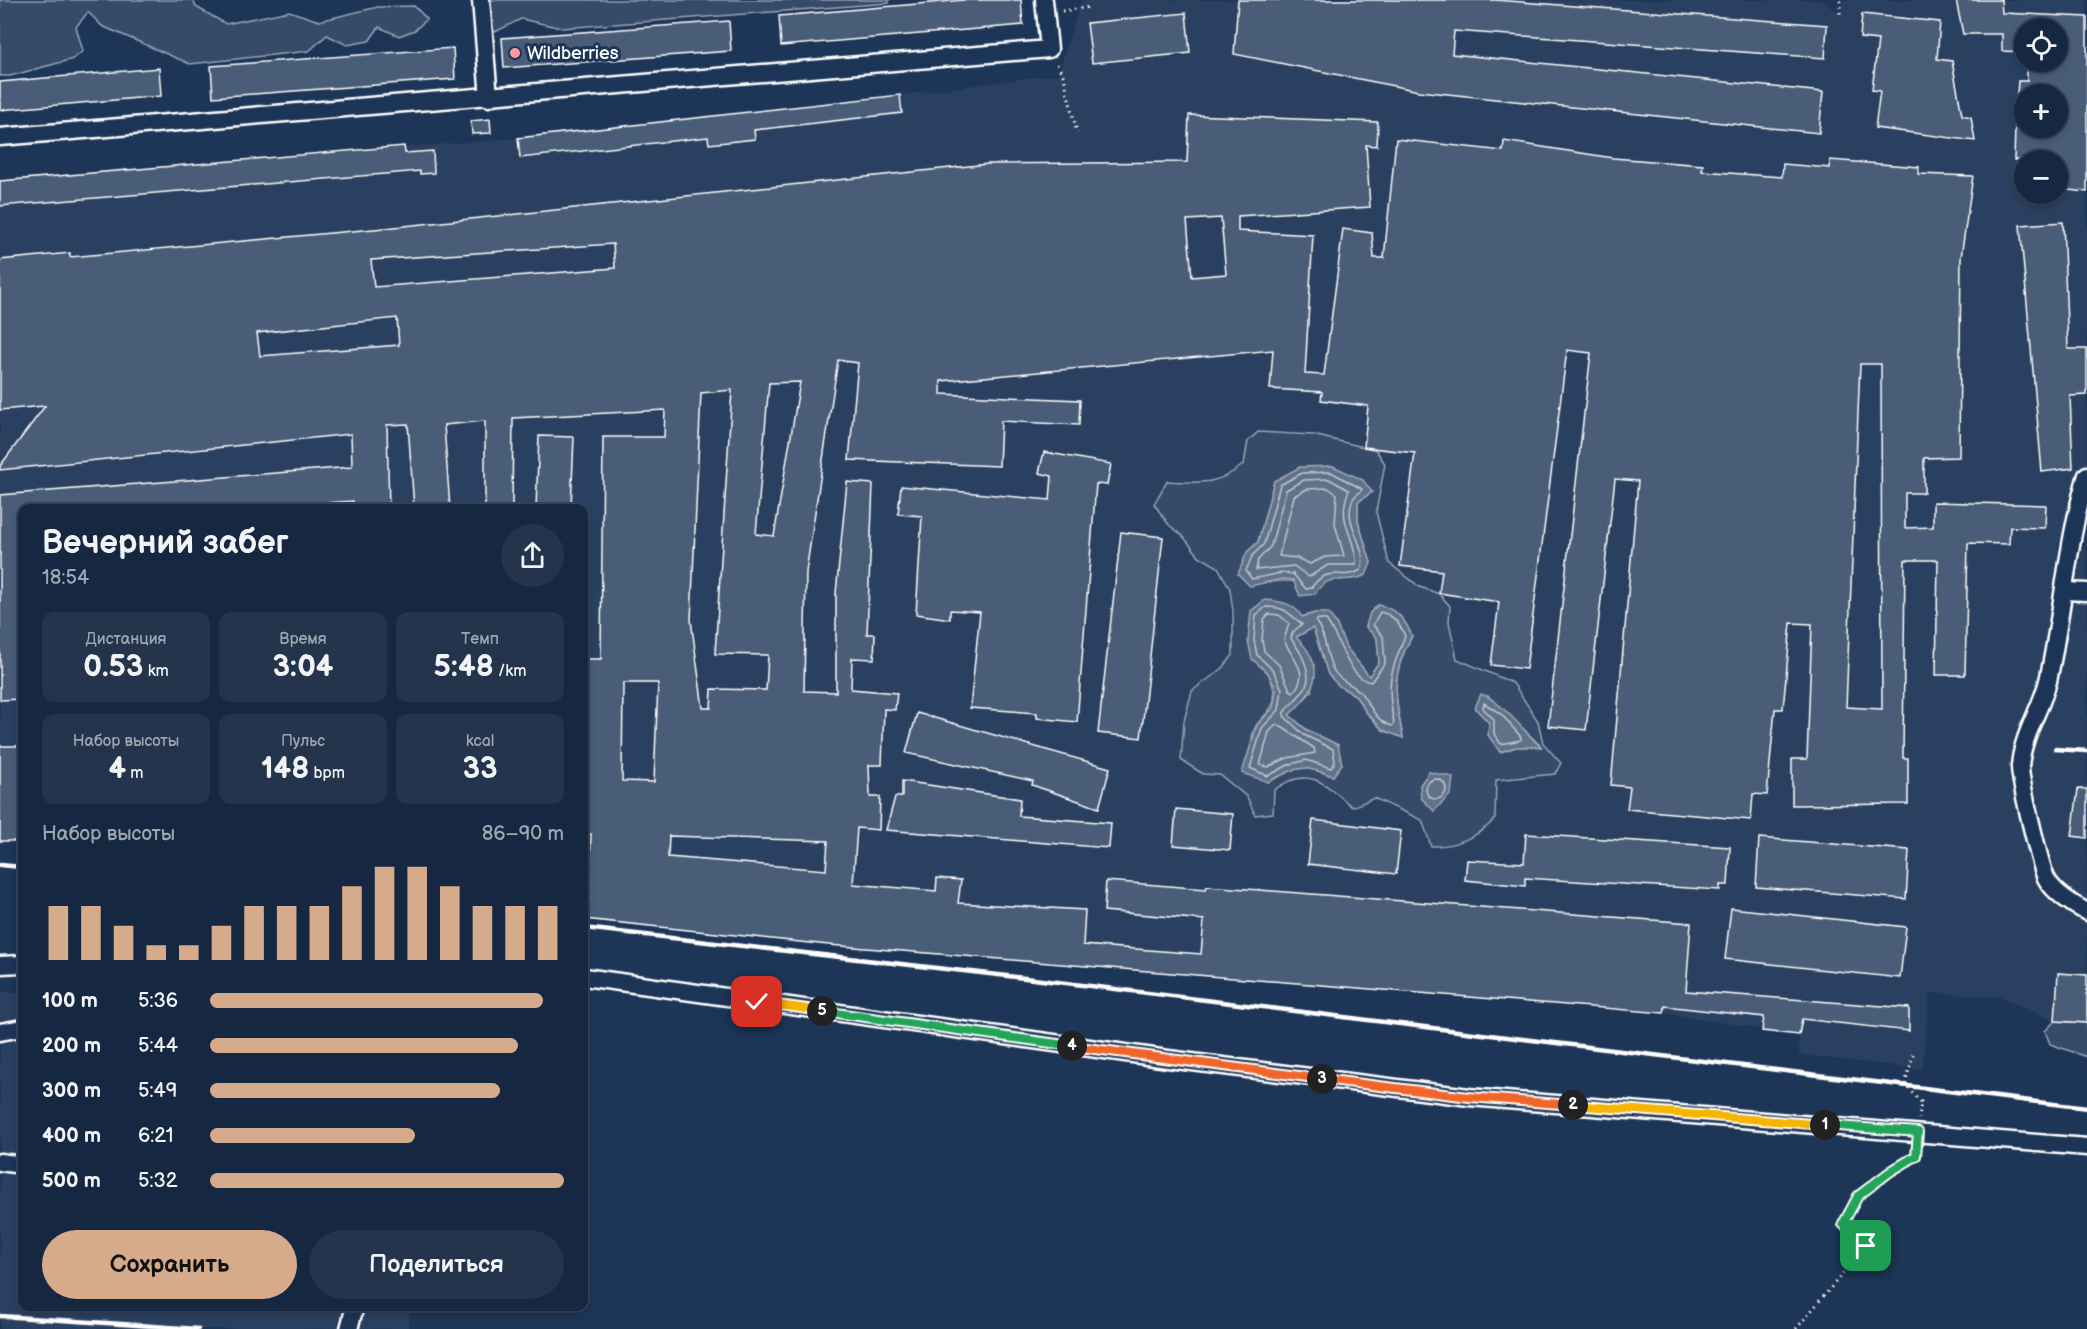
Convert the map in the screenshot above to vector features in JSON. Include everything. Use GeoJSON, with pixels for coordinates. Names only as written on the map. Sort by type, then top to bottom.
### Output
{"type":"FeatureCollection","features":[{"type":"Feature","properties":{"kind":"street"},"geometry":{"type":"LineString","coordinates":[[481,0],[489,98]]}},
{"type":"Feature","properties":{"kind":"street"},"geometry":{"type":"LineString","coordinates":[[0,136],[489,98],[1049,49],[1044,7]]}},
{"type":"Feature","properties":{"kind":"street"},"geometry":{"type":"LineString","coordinates":[[2087,475],[2073,529],[2065,591],[2047,684],[2030,725],[2020,767],[2046,879],[2070,903],[2087,912]]}},
{"type":"Feature","properties":{"kind":"street"},"geometry":{"type":"LineString","coordinates":[[2065,591],[2087,592]]}},
{"type":"Feature","properties":{"kind":"street"},"geometry":{"type":"LineString","coordinates":[[0,965],[18,964]]}},
{"type":"Feature","properties":{"kind":"street"},"geometry":{"type":"LineString","coordinates":[[588,977],[1168,1059],[1469,1097],[2087,1147]]}},
{"type":"Feature","properties":{"kind":"street"},"geometry":{"type":"LineString","coordinates":[[0,1032],[18,1029]]}},
{"type":"Feature","properties":{"kind":"street"},"geometry":{"type":"LineString","coordinates":[[0,1162],[18,1164]]}},
{"type":"Feature","properties":{"kind":"street"},"geometry":{"type":"LineString","coordinates":[[349,1329],[355,1311]]}},
{"type":"Feature","properties":{"kind":"path"},"geometry":{"type":"LineString","coordinates":[[1840,0],[1840,14]]}},
{"type":"Feature","properties":{"kind":"path"},"geometry":{"type":"LineString","coordinates":[[1044,7],[1090,7]]}},
{"type":"Feature","properties":{"kind":"path"},"geometry":{"type":"LineString","coordinates":[[1049,49],[1064,77],[1077,133]]}},
{"type":"Feature","properties":{"kind":"path"},"geometry":{"type":"LineString","coordinates":[[1796,1329],[1866,1246],[1843,1224],[1858,1196],[1891,1171],[1916,1156],[1921,1102],[1905,1085],[1912,1054]]}},
{"type":"Feature","properties":{"kind":"shaded area"},"geometry":{"type":"Polygon","coordinates":[[[0,0],[193,0],[196,7],[226,24],[289,11],[319,21],[378,7],[414,6],[427,19],[415,30],[399,36],[379,27],[369,41],[347,45],[327,35],[309,51],[190,64],[102,26],[88,12],[76,27],[83,51],[73,59],[10,76],[0,76],[0,0]]]}},
{"type":"Feature","properties":{"kind":"shaded area"},"geometry":{"type":"Polygon","coordinates":[[[487,0],[889,0],[889,3],[562,28],[521,19],[495,32],[489,22],[487,0]]]}},
{"type":"Feature","properties":{"kind":"shaded area"},"geometry":{"type":"Polygon","coordinates":[[[1081,0],[1821,0],[1840,14],[1843,0],[2087,0],[2087,472],[2057,549],[2087,549],[2087,1023],[2055,1021],[2001,997],[1930,993],[1922,1069],[1799,1055],[1799,1035],[1664,1013],[829,945],[588,919],[588,504],[18,504],[18,841],[0,841],[0,181],[518,138],[900,95],[1058,74],[1081,0]],[[1285,432],[1248,441],[1244,464],[1226,479],[1199,483],[1167,481],[1154,504],[1169,525],[1182,535],[1199,556],[1218,567],[1230,589],[1233,655],[1223,668],[1206,679],[1203,774],[1220,775],[1247,797],[1255,815],[1273,790],[1286,781],[1312,776],[1331,787],[1342,798],[1374,798],[1422,820],[1426,837],[1496,790],[1496,779],[1536,775],[1561,763],[1543,743],[1538,721],[1513,683],[1457,659],[1449,622],[1450,606],[1439,594],[1420,587],[1389,563],[1376,512],[1385,464],[1376,450],[1341,440],[1285,432]]]}},
{"type":"Feature","properties":{"kind":"shaded area"},"geometry":{"type":"Polygon","coordinates":[[[1258,432],[1313,435],[1376,450],[1385,464],[1376,512],[1389,563],[1420,587],[1439,594],[1450,606],[1449,622],[1457,659],[1513,683],[1538,721],[1543,743],[1561,763],[1555,774],[1496,780],[1495,819],[1474,836],[1449,845],[1431,846],[1422,820],[1374,798],[1352,807],[1324,784],[1307,778],[1286,783],[1274,790],[1273,813],[1255,815],[1247,797],[1220,775],[1203,774],[1181,760],[1184,721],[1192,691],[1223,668],[1233,655],[1233,612],[1230,589],[1218,567],[1199,556],[1182,535],[1169,525],[1154,504],[1167,481],[1208,482],[1234,471],[1244,464],[1248,441],[1258,432]],[[1274,481],[1258,542],[1247,552],[1268,583],[1285,581],[1309,583],[1332,578],[1342,580],[1371,563],[1358,521],[1358,502],[1372,492],[1274,481]],[[1378,605],[1370,613],[1366,627],[1377,638],[1379,662],[1369,677],[1345,647],[1336,623],[1315,613],[1301,617],[1268,673],[1273,688],[1272,706],[1253,733],[1252,743],[1256,758],[1268,782],[1300,768],[1333,776],[1338,745],[1307,730],[1289,715],[1312,691],[1296,637],[1313,628],[1328,674],[1339,686],[1355,695],[1366,712],[1383,730],[1403,737],[1396,685],[1400,662],[1412,636],[1378,605]],[[1488,696],[1489,723],[1500,752],[1516,747],[1541,746],[1488,696]]]}},
{"type":"Feature","properties":{"kind":"shaded area"},"geometry":{"type":"Polygon","coordinates":[[[0,991],[18,993],[18,1311],[410,1311],[409,1329],[0,1329],[0,991]]]}},
{"type":"Feature","properties":{"kind":"shaded area"},"geometry":{"type":"Polygon","coordinates":[[[2055,1021],[2087,1023],[2087,1057],[2050,1044],[2045,1031],[2055,1021]]]}},
{"type":"Feature","properties":{"kind":"water"},"geometry":{"type":"Polygon","coordinates":[[[1333,466],[1363,480],[1372,492],[1358,502],[1358,521],[1371,563],[1366,575],[1358,578],[1332,580],[1326,582],[1315,594],[1300,596],[1293,580],[1282,579],[1250,586],[1238,574],[1247,552],[1258,542],[1274,481],[1300,467],[1333,466]]]}},
{"type":"Feature","properties":{"kind":"water"},"geometry":{"type":"Polygon","coordinates":[[[1265,600],[1291,606],[1302,617],[1315,613],[1328,613],[1336,623],[1346,647],[1369,676],[1379,662],[1377,638],[1366,627],[1370,613],[1378,605],[1390,609],[1399,616],[1412,636],[1397,674],[1398,710],[1403,738],[1383,730],[1366,712],[1355,695],[1339,686],[1328,674],[1313,628],[1296,637],[1312,658],[1315,678],[1312,687],[1299,706],[1289,715],[1307,730],[1338,745],[1342,764],[1333,776],[1300,768],[1268,782],[1242,773],[1257,725],[1273,708],[1276,689],[1268,673],[1252,659],[1248,641],[1251,611],[1265,600]]]}},
{"type":"Feature","properties":{"kind":"water"},"geometry":{"type":"Polygon","coordinates":[[[1481,694],[1504,709],[1541,747],[1516,747],[1500,752],[1488,735],[1489,723],[1475,708],[1481,694]]]}},
{"type":"Feature","properties":{"kind":"water"},"geometry":{"type":"Polygon","coordinates":[[[1429,772],[1453,777],[1451,794],[1434,811],[1421,798],[1420,785],[1429,772]]]}},
{"type":"Feature","properties":{"kind":"building"},"geometry":{"type":"Polygon","coordinates":[[[964,0],[1021,0],[1023,25],[781,46],[779,16],[964,0]]]}},
{"type":"Feature","properties":{"kind":"building"},"geometry":{"type":"Polygon","coordinates":[[[1238,0],[1495,0],[1827,25],[1825,58],[1454,31],[1452,54],[1823,92],[1819,133],[1419,91],[1234,54],[1238,0]]]}},
{"type":"Feature","properties":{"kind":"building"},"geometry":{"type":"Polygon","coordinates":[[[1956,0],[2001,0],[2002,13],[2087,17],[2087,192],[2068,190],[2068,150],[2014,150],[2015,138],[2068,138],[2068,84],[2018,84],[2018,81],[2027,81],[2027,72],[2068,72],[2068,18],[2014,18],[2014,52],[2002,51],[2002,34],[1963,34],[1956,0]]]}},
{"type":"Feature","properties":{"kind":"building"},"geometry":{"type":"Polygon","coordinates":[[[1186,13],[1190,53],[1092,63],[1087,23],[1186,13]]]}},
{"type":"Feature","properties":{"kind":"building"},"geometry":{"type":"Polygon","coordinates":[[[1862,14],[1940,22],[1937,59],[1952,61],[1962,115],[1971,117],[1975,141],[1875,128],[1880,91],[1872,90],[1878,40],[1860,38],[1862,14]]]}},
{"type":"Feature","properties":{"kind":"building"},"geometry":{"type":"Polygon","coordinates":[[[729,21],[731,51],[504,68],[502,38],[729,21]]]}},
{"type":"Feature","properties":{"kind":"building"},"geometry":{"type":"Polygon","coordinates":[[[453,48],[455,79],[213,97],[211,66],[453,48]]]}},
{"type":"Feature","properties":{"kind":"building"},"geometry":{"type":"Polygon","coordinates":[[[159,68],[161,96],[0,110],[0,82],[159,68]]]}},
{"type":"Feature","properties":{"kind":"building"},"geometry":{"type":"Polygon","coordinates":[[[900,95],[902,113],[754,130],[755,139],[709,144],[708,137],[520,158],[518,138],[900,95]]]}},
{"type":"Feature","properties":{"kind":"building"},"geometry":{"type":"Polygon","coordinates":[[[1189,115],[1378,122],[1377,146],[1366,145],[1370,207],[1238,216],[1238,231],[1313,235],[1305,374],[1324,375],[1343,229],[1372,233],[1374,258],[1384,258],[1396,139],[1503,151],[1504,141],[1613,158],[1703,165],[1702,171],[1782,177],[1783,164],[1830,168],[1830,160],[1919,167],[1918,174],[1973,176],[1961,257],[1959,457],[1924,458],[1924,493],[1905,493],[1905,528],[1933,527],[1933,502],[2046,505],[2045,528],[2010,527],[2009,544],[1968,543],[1965,675],[1936,675],[1938,560],[1905,560],[1903,758],[1908,758],[1908,804],[1792,805],[1792,759],[1807,759],[1812,624],[1791,623],[1783,709],[1775,709],[1767,795],[1753,794],[1751,820],[1627,809],[1630,787],[1611,785],[1638,481],[1615,479],[1586,730],[1548,726],[1591,353],[1567,350],[1526,669],[1491,665],[1499,602],[1439,593],[1442,571],[1400,566],[1415,453],[1364,447],[1368,406],[1321,400],[1322,392],[1270,389],[1273,350],[941,381],[941,394],[1080,400],[1079,425],[1001,421],[999,466],[849,460],[858,363],[838,360],[806,572],[804,691],[836,692],[836,593],[847,482],[873,484],[867,634],[875,634],[874,659],[852,658],[851,689],[897,693],[895,710],[884,709],[882,765],[869,765],[870,797],[880,797],[879,830],[857,828],[853,884],[936,891],[937,878],[961,880],[958,903],[1085,910],[1083,945],[1201,954],[1204,920],[1104,911],[1106,881],[1206,889],[1207,886],[1691,923],[1686,991],[1909,1008],[1909,1031],[1802,1019],[1799,1035],[1762,1031],[1764,1017],[1665,1006],[1664,1013],[829,945],[588,919],[591,834],[588,834],[588,659],[601,659],[603,437],[664,437],[665,410],[513,418],[512,504],[485,504],[485,421],[444,425],[450,504],[414,504],[408,424],[387,425],[389,504],[353,504],[353,501],[310,504],[18,504],[18,699],[0,700],[0,495],[352,467],[351,434],[0,470],[0,466],[45,406],[0,410],[0,260],[70,253],[70,257],[385,228],[988,164],[1187,162],[1189,115]],[[1221,218],[1187,220],[1192,277],[1226,274],[1221,218]],[[613,244],[371,260],[374,287],[615,268],[613,244]],[[397,318],[257,333],[260,356],[399,345],[397,318]],[[1860,364],[1846,707],[1882,709],[1881,364],[1860,364]],[[800,382],[769,383],[756,534],[774,536],[800,382]],[[732,390],[701,393],[691,620],[703,708],[711,708],[712,689],[766,690],[768,655],[715,654],[732,390]],[[623,683],[622,781],[654,782],[658,683],[623,683]],[[669,836],[668,857],[826,870],[828,841],[669,836]]]}},
{"type":"Feature","properties":{"kind":"building"},"geometry":{"type":"Polygon","coordinates":[[[490,119],[491,133],[472,134],[471,121],[490,119]]]}},
{"type":"Feature","properties":{"kind":"building"},"geometry":{"type":"Polygon","coordinates":[[[404,146],[405,153],[433,151],[434,173],[420,174],[420,171],[0,206],[0,181],[404,146]]]}},
{"type":"Feature","properties":{"kind":"building"},"geometry":{"type":"Polygon","coordinates":[[[2063,222],[2068,349],[2087,349],[2087,395],[2070,396],[2073,468],[2042,472],[2020,225],[2063,222]]]}},
{"type":"Feature","properties":{"kind":"building"},"geometry":{"type":"Polygon","coordinates":[[[539,436],[574,437],[571,504],[536,504],[539,436]]]}},
{"type":"Feature","properties":{"kind":"building"},"geometry":{"type":"Polygon","coordinates":[[[1044,452],[1111,464],[1107,485],[1096,484],[1077,722],[1037,718],[1037,713],[970,708],[980,612],[950,610],[950,619],[916,614],[922,516],[898,514],[901,486],[1050,500],[1052,476],[1039,473],[1044,452]]]}},
{"type":"Feature","properties":{"kind":"building"},"geometry":{"type":"Polygon","coordinates":[[[1121,532],[1163,537],[1141,738],[1098,733],[1121,532]]]}},
{"type":"Feature","properties":{"kind":"building"},"geometry":{"type":"Polygon","coordinates":[[[917,713],[1110,768],[1099,808],[1032,785],[1033,781],[906,753],[917,713]]]}},
{"type":"Feature","properties":{"kind":"building"},"geometry":{"type":"Polygon","coordinates":[[[0,746],[18,746],[18,841],[0,841],[0,746]]]}},
{"type":"Feature","properties":{"kind":"building"},"geometry":{"type":"Polygon","coordinates":[[[902,781],[1020,799],[1019,816],[1111,823],[1109,848],[886,830],[895,797],[902,797],[902,781]]]}},
{"type":"Feature","properties":{"kind":"building"},"geometry":{"type":"Polygon","coordinates":[[[2078,789],[2087,789],[2087,838],[2072,836],[2078,789]]]}},
{"type":"Feature","properties":{"kind":"building"},"geometry":{"type":"Polygon","coordinates":[[[1176,809],[1233,814],[1230,850],[1173,845],[1176,809]]]}},
{"type":"Feature","properties":{"kind":"building"},"geometry":{"type":"Polygon","coordinates":[[[1313,820],[1401,831],[1396,874],[1308,864],[1313,820]]]}},
{"type":"Feature","properties":{"kind":"building"},"geometry":{"type":"Polygon","coordinates":[[[1526,834],[1730,847],[1728,885],[1720,885],[1720,890],[1525,878],[1525,886],[1465,880],[1467,860],[1524,863],[1526,834]]]}},
{"type":"Feature","properties":{"kind":"building"},"geometry":{"type":"Polygon","coordinates":[[[1759,838],[1909,850],[1906,899],[1756,887],[1759,838]]]}},
{"type":"Feature","properties":{"kind":"building"},"geometry":{"type":"Polygon","coordinates":[[[1731,908],[1906,927],[1900,978],[1725,959],[1731,908]]]}},
{"type":"Feature","properties":{"kind":"building"},"geometry":{"type":"Polygon","coordinates":[[[2058,973],[2087,975],[2087,1023],[2055,1021],[2058,973]]]}},
{"type":"Feature","properties":{"kind":"railway"},"geometry":{"type":"LineString","coordinates":[[2055,749],[2087,751]]}},
{"type":"Feature","properties":{"kind":"railway"},"geometry":{"type":"LineString","coordinates":[[0,865],[18,867]]}},
{"type":"Feature","properties":{"kind":"railway"},"geometry":{"type":"LineString","coordinates":[[588,928],[1025,978],[2087,1108]]}},
{"type":"Feature","properties":{"kind":"railway"},"geometry":{"type":"LineString","coordinates":[[0,1316],[198,1329]]}},
{"type":"Feature","properties":{"kind":"place","name":"Wildberries"},"geometry":{"type":"Point","coordinates":[515,53]}},
{"type":"Feature","properties":{"kind":"route"},"geometry":{"type":"LineString","coordinates":[[757,1002],[1168,1059],[1469,1097],[1918,1132],[1916,1156],[1891,1171],[1858,1196],[1843,1224],[1866,1246]]}}]}
